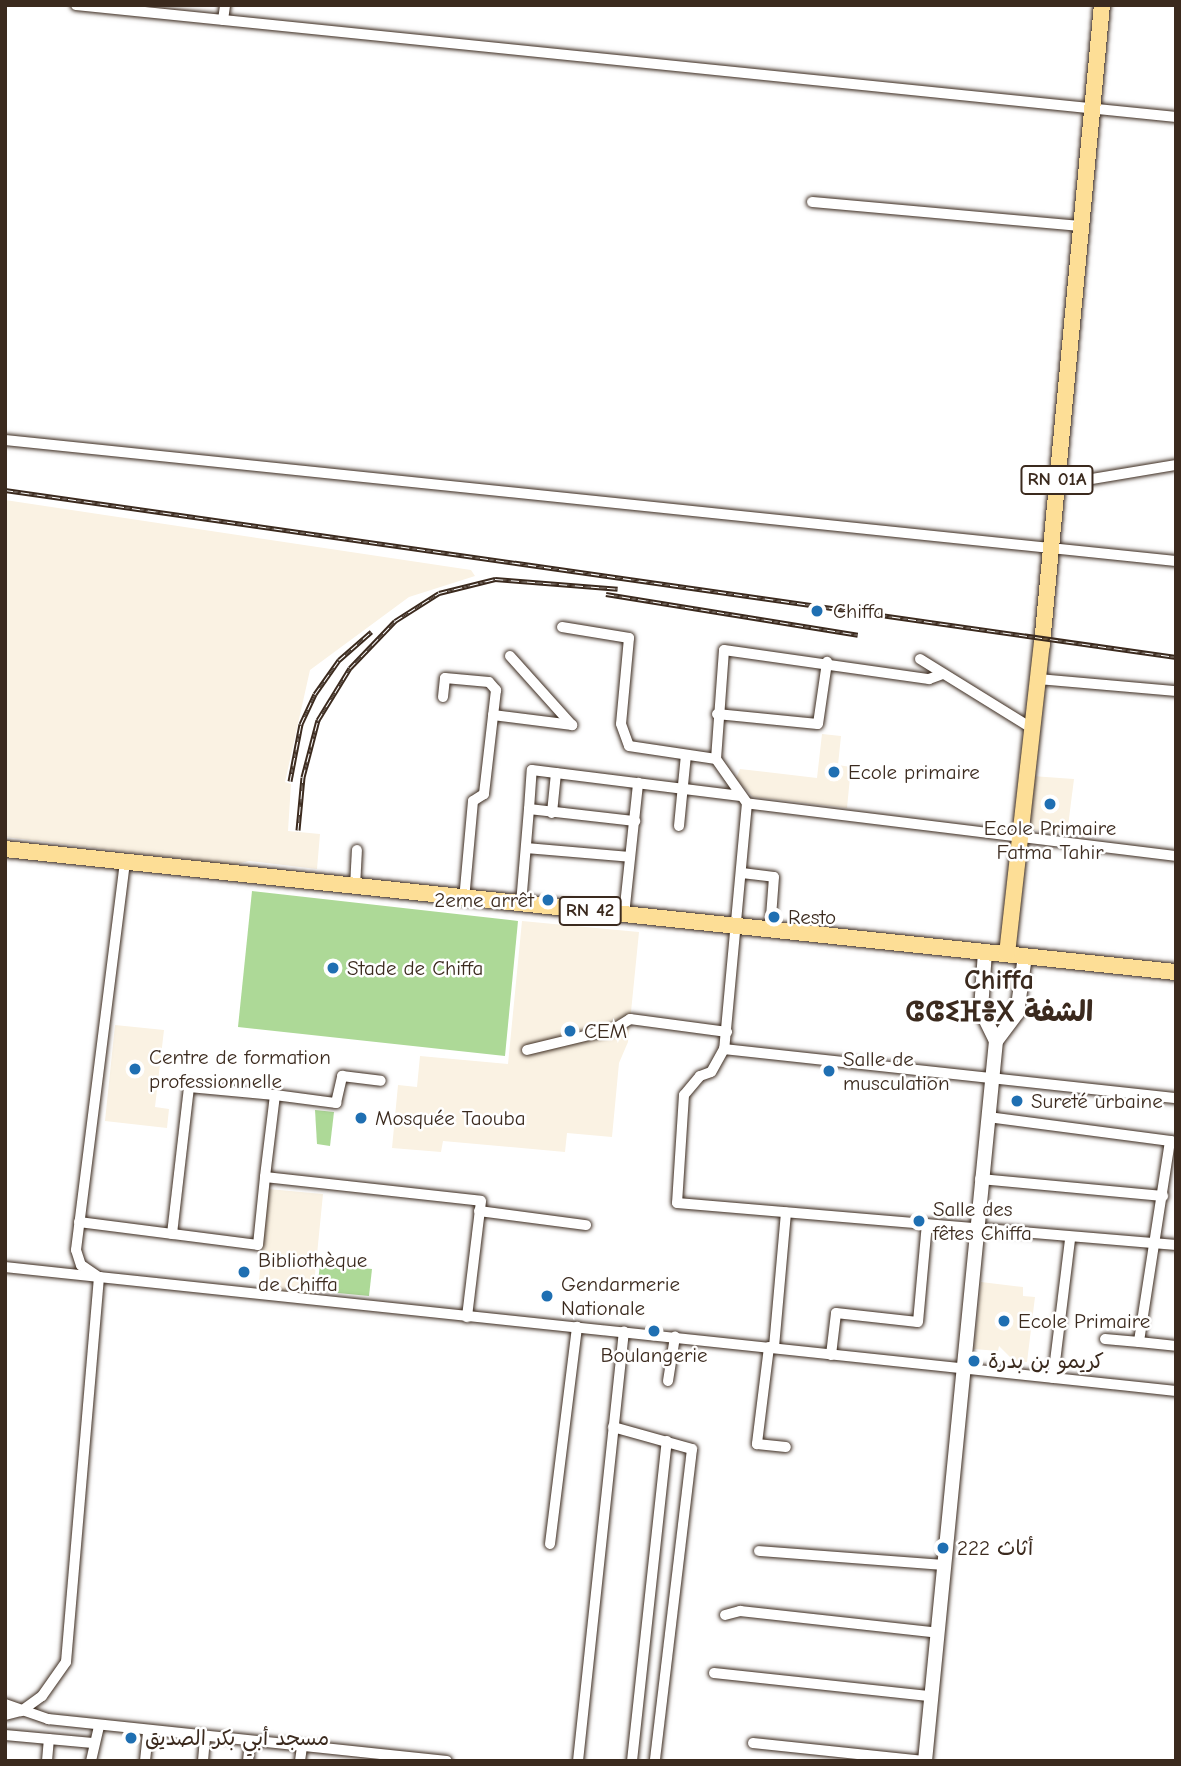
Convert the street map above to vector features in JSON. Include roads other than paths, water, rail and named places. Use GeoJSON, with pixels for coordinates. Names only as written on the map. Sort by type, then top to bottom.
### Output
{"type":"FeatureCollection","features":[{"type":"Feature","properties":{"kind":"main road","name":"RN 01A"},"geometry":{"type":"LineString","coordinates":[[1007,954],[1033,729],[1102,5]]}},
{"type":"Feature","properties":{"kind":"main road","name":"RN 42"},"geometry":{"type":"LineString","coordinates":[[5,849],[1176,972]]}},
{"type":"Feature","properties":{"kind":"main road"},"geometry":{"type":"LineString","coordinates":[[925,1761],[945,1565],[961,1366],[996,1041],[981,1010],[985,952]]}},
{"type":"Feature","properties":{"kind":"main road"},"geometry":{"type":"LineString","coordinates":[[996,1041],[1017,1013],[1025,956]]}},
{"type":"Feature","properties":{"kind":"street"},"geometry":{"type":"LineString","coordinates":[[76,5],[1176,117]]}},
{"type":"Feature","properties":{"kind":"street"},"geometry":{"type":"LineString","coordinates":[[223,20],[225,5]]}},
{"type":"Feature","properties":{"kind":"street"},"geometry":{"type":"LineString","coordinates":[[812,202],[1081,226]]}},
{"type":"Feature","properties":{"kind":"street"},"geometry":{"type":"LineString","coordinates":[[5,440],[1176,561]]}},
{"type":"Feature","properties":{"kind":"street"},"geometry":{"type":"LineString","coordinates":[[1056,485],[1176,465]]}},
{"type":"Feature","properties":{"kind":"street"},"geometry":{"type":"LineString","coordinates":[[562,627],[629,638],[621,724],[629,746],[716,759]]}},
{"type":"Feature","properties":{"kind":"street"},"geometry":{"type":"LineString","coordinates":[[943,674],[929,679],[827,662],[724,650],[717,714],[716,759],[744,800],[738,926],[724,1049],[710,1072],[700,1076],[684,1095],[677,1203],[927,1224],[976,1231],[1176,1245]]}},
{"type":"Feature","properties":{"kind":"street"},"geometry":{"type":"LineString","coordinates":[[493,715],[572,725],[510,656]]}},
{"type":"Feature","properties":{"kind":"street"},"geometry":{"type":"LineString","coordinates":[[920,659],[1033,729]]}},
{"type":"Feature","properties":{"kind":"street"},"geometry":{"type":"LineString","coordinates":[[717,714],[818,724],[827,662]]}},
{"type":"Feature","properties":{"kind":"street"},"geometry":{"type":"LineString","coordinates":[[443,697],[445,678],[489,682],[496,690],[484,794],[473,801],[464,898]]}},
{"type":"Feature","properties":{"kind":"street"},"geometry":{"type":"LineString","coordinates":[[1038,679],[1176,691]]}},
{"type":"Feature","properties":{"kind":"street"},"geometry":{"type":"LineString","coordinates":[[679,826],[686,755]]}},
{"type":"Feature","properties":{"kind":"street"},"geometry":{"type":"LineString","coordinates":[[521,904],[532,770],[1019,838],[1176,856]]}},
{"type":"Feature","properties":{"kind":"street"},"geometry":{"type":"LineString","coordinates":[[552,813],[556,773]]}},
{"type":"Feature","properties":{"kind":"street"},"geometry":{"type":"LineString","coordinates":[[624,915],[638,783]]}},
{"type":"Feature","properties":{"kind":"street"},"geometry":{"type":"LineString","coordinates":[[529,809],[635,821]]}},
{"type":"Feature","properties":{"kind":"street"},"geometry":{"type":"LineString","coordinates":[[526,848],[630,857]]}},
{"type":"Feature","properties":{"kind":"street"},"geometry":{"type":"LineString","coordinates":[[355,887],[357,850]]}},
{"type":"Feature","properties":{"kind":"street"},"geometry":{"type":"LineString","coordinates":[[99,1277],[81,1265],[76,1250],[125,862]]}},
{"type":"Feature","properties":{"kind":"street"},"geometry":{"type":"LineString","coordinates":[[742,873],[774,877],[770,930]]}},
{"type":"Feature","properties":{"kind":"street"},"geometry":{"type":"LineString","coordinates":[[527,1050],[614,1029],[630,1019],[727,1032]]}},
{"type":"Feature","properties":{"kind":"street"},"geometry":{"type":"LineString","coordinates":[[724,1049],[1176,1097]]}},
{"type":"Feature","properties":{"kind":"street"},"geometry":{"type":"LineString","coordinates":[[172,1234],[189,1087],[336,1103],[342,1076],[381,1082]]}},
{"type":"Feature","properties":{"kind":"street"},"geometry":{"type":"LineString","coordinates":[[79,1222],[258,1245],[275,1095]]}},
{"type":"Feature","properties":{"kind":"street"},"geometry":{"type":"LineString","coordinates":[[988,1117],[1173,1142],[1170,1181],[1163,1196],[1139,1342]]}},
{"type":"Feature","properties":{"kind":"street"},"geometry":{"type":"LineString","coordinates":[[265,1177],[481,1201],[467,1317]]}},
{"type":"Feature","properties":{"kind":"street"},"geometry":{"type":"LineString","coordinates":[[980,1179],[1163,1196]]}},
{"type":"Feature","properties":{"kind":"street"},"geometry":{"type":"LineString","coordinates":[[479,1211],[586,1225]]}},
{"type":"Feature","properties":{"kind":"street"},"geometry":{"type":"LineString","coordinates":[[786,1213],[772,1347],[757,1444],[786,1447]]}},
{"type":"Feature","properties":{"kind":"street"},"geometry":{"type":"LineString","coordinates":[[831,1355],[836,1313],[918,1322],[927,1224]]}},
{"type":"Feature","properties":{"kind":"street"},"geometry":{"type":"LineString","coordinates":[[1053,1378],[1070,1238]]}},
{"type":"Feature","properties":{"kind":"street"},"geometry":{"type":"LineString","coordinates":[[5,1267],[831,1355],[961,1366],[1176,1391]]}},
{"type":"Feature","properties":{"kind":"street"},"geometry":{"type":"LineString","coordinates":[[93,1743],[5,1733],[7,1715],[21,1711],[43,1696],[66,1662],[99,1277]]}},
{"type":"Feature","properties":{"kind":"street"},"geometry":{"type":"LineString","coordinates":[[550,1544],[577,1327]]}},
{"type":"Feature","properties":{"kind":"street"},"geometry":{"type":"LineString","coordinates":[[578,1761],[624,1331]]}},
{"type":"Feature","properties":{"kind":"street"},"geometry":{"type":"LineString","coordinates":[[668,1381],[675,1337]]}},
{"type":"Feature","properties":{"kind":"street"},"geometry":{"type":"LineString","coordinates":[[1105,1339],[1176,1346]]}},
{"type":"Feature","properties":{"kind":"street"},"geometry":{"type":"LineString","coordinates":[[613,1427],[692,1449],[656,1761]]}},
{"type":"Feature","properties":{"kind":"street"},"geometry":{"type":"LineString","coordinates":[[632,1761],[667,1441]]}},
{"type":"Feature","properties":{"kind":"street"},"geometry":{"type":"LineString","coordinates":[[759,1551],[945,1565]]}},
{"type":"Feature","properties":{"kind":"street"},"geometry":{"type":"LineString","coordinates":[[725,1615],[740,1611],[938,1633]]}},
{"type":"Feature","properties":{"kind":"street"},"geometry":{"type":"LineString","coordinates":[[714,1673],[932,1696]]}},
{"type":"Feature","properties":{"kind":"street"},"geometry":{"type":"LineString","coordinates":[[5,1704],[21,1711],[99,1726],[302,1746],[372,1757],[445,1761]]}},
{"type":"Feature","properties":{"kind":"street"},"geometry":{"type":"LineString","coordinates":[[92,1761],[93,1743],[99,1726]]}},
{"type":"Feature","properties":{"kind":"street"},"geometry":{"type":"LineString","coordinates":[[145,1761],[148,1730]]}},
{"type":"Feature","properties":{"kind":"street"},"geometry":{"type":"LineString","coordinates":[[203,1761],[205,1736]]}},
{"type":"Feature","properties":{"kind":"street"},"geometry":{"type":"LineString","coordinates":[[47,1761],[49,1739]]}},
{"type":"Feature","properties":{"kind":"street"},"geometry":{"type":"LineString","coordinates":[[248,1761],[250,1741]]}},
{"type":"Feature","properties":{"kind":"street"},"geometry":{"type":"LineString","coordinates":[[753,1743],[925,1761]]}},
{"type":"Feature","properties":{"kind":"street"},"geometry":{"type":"LineString","coordinates":[[300,1761],[302,1746]]}},
{"type":"Feature","properties":{"kind":"railway"},"geometry":{"type":"LineString","coordinates":[[5,490],[1176,657]]}},
{"type":"Feature","properties":{"kind":"railway"},"geometry":{"type":"LineString","coordinates":[[298,830],[303,777],[318,720],[350,668],[395,621],[439,593],[495,579],[618,589]]}},
{"type":"Feature","properties":{"kind":"railway"},"geometry":{"type":"LineString","coordinates":[[606,594],[858,635]]}},
{"type":"Feature","properties":{"kind":"railway"},"geometry":{"type":"LineString","coordinates":[[290,781],[301,724],[315,694],[339,660],[371,632]]}},
{"type":"Feature","properties":{"kind":"place","name":"Chiffa"},"geometry":{"type":"Point","coordinates":[817,611]}},
{"type":"Feature","properties":{"kind":"place","name":"Ecole primaire"},"geometry":{"type":"Point","coordinates":[834,772]}},
{"type":"Feature","properties":{"kind":"place","name":"Ecole Primaire Fatma Tahir"},"geometry":{"type":"Point","coordinates":[1050,804]}},
{"type":"Feature","properties":{"kind":"place","name":"2eme arrêt"},"geometry":{"type":"Point","coordinates":[548,900]}},
{"type":"Feature","properties":{"kind":"place","name":"Resto"},"geometry":{"type":"Point","coordinates":[774,917]}},
{"type":"Feature","properties":{"kind":"place","name":"Stade de Chiffa"},"geometry":{"type":"Point","coordinates":[333,968]}},
{"type":"Feature","properties":{"kind":"place","name":"CEM"},"geometry":{"type":"Point","coordinates":[570,1031]}},
{"type":"Feature","properties":{"kind":"place","name":"Centre de formation professionnelle"},"geometry":{"type":"Point","coordinates":[135,1069]}},
{"type":"Feature","properties":{"kind":"place","name":"Salle de musculation"},"geometry":{"type":"Point","coordinates":[829,1071]}},
{"type":"Feature","properties":{"kind":"place","name":"Sureté urbaine"},"geometry":{"type":"Point","coordinates":[1017,1101]}},
{"type":"Feature","properties":{"kind":"place","name":"Mosquée Taouba"},"geometry":{"type":"Point","coordinates":[361,1118]}},
{"type":"Feature","properties":{"kind":"place","name":"Salle des fêtes Chiffa"},"geometry":{"type":"Point","coordinates":[919,1221]}},
{"type":"Feature","properties":{"kind":"place","name":"Bibliothèque de Chiffa"},"geometry":{"type":"Point","coordinates":[244,1272]}},
{"type":"Feature","properties":{"kind":"place","name":"Gendarmerie Nationale"},"geometry":{"type":"Point","coordinates":[547,1296]}},
{"type":"Feature","properties":{"kind":"place","name":"Ecole Primaire"},"geometry":{"type":"Point","coordinates":[1004,1321]}},
{"type":"Feature","properties":{"kind":"place","name":"Boulangerie"},"geometry":{"type":"Point","coordinates":[654,1331]}},
{"type":"Feature","properties":{"kind":"place","name":"كريمو بن بدرة"},"geometry":{"type":"Point","coordinates":[974,1361]}},
{"type":"Feature","properties":{"kind":"place","name":"أثاث 222"},"geometry":{"type":"Point","coordinates":[943,1548]}},
{"type":"Feature","properties":{"kind":"place","name":"مسجد أبي بكر الصديق"},"geometry":{"type":"Point","coordinates":[131,1738]}},
{"type":"Feature","properties":{"kind":"district","name":"Chiffa ⵛⵛⵉⴼⴻⵝ الشفة"},"geometry":{"type":"Point","coordinates":[999,996]}}]}
